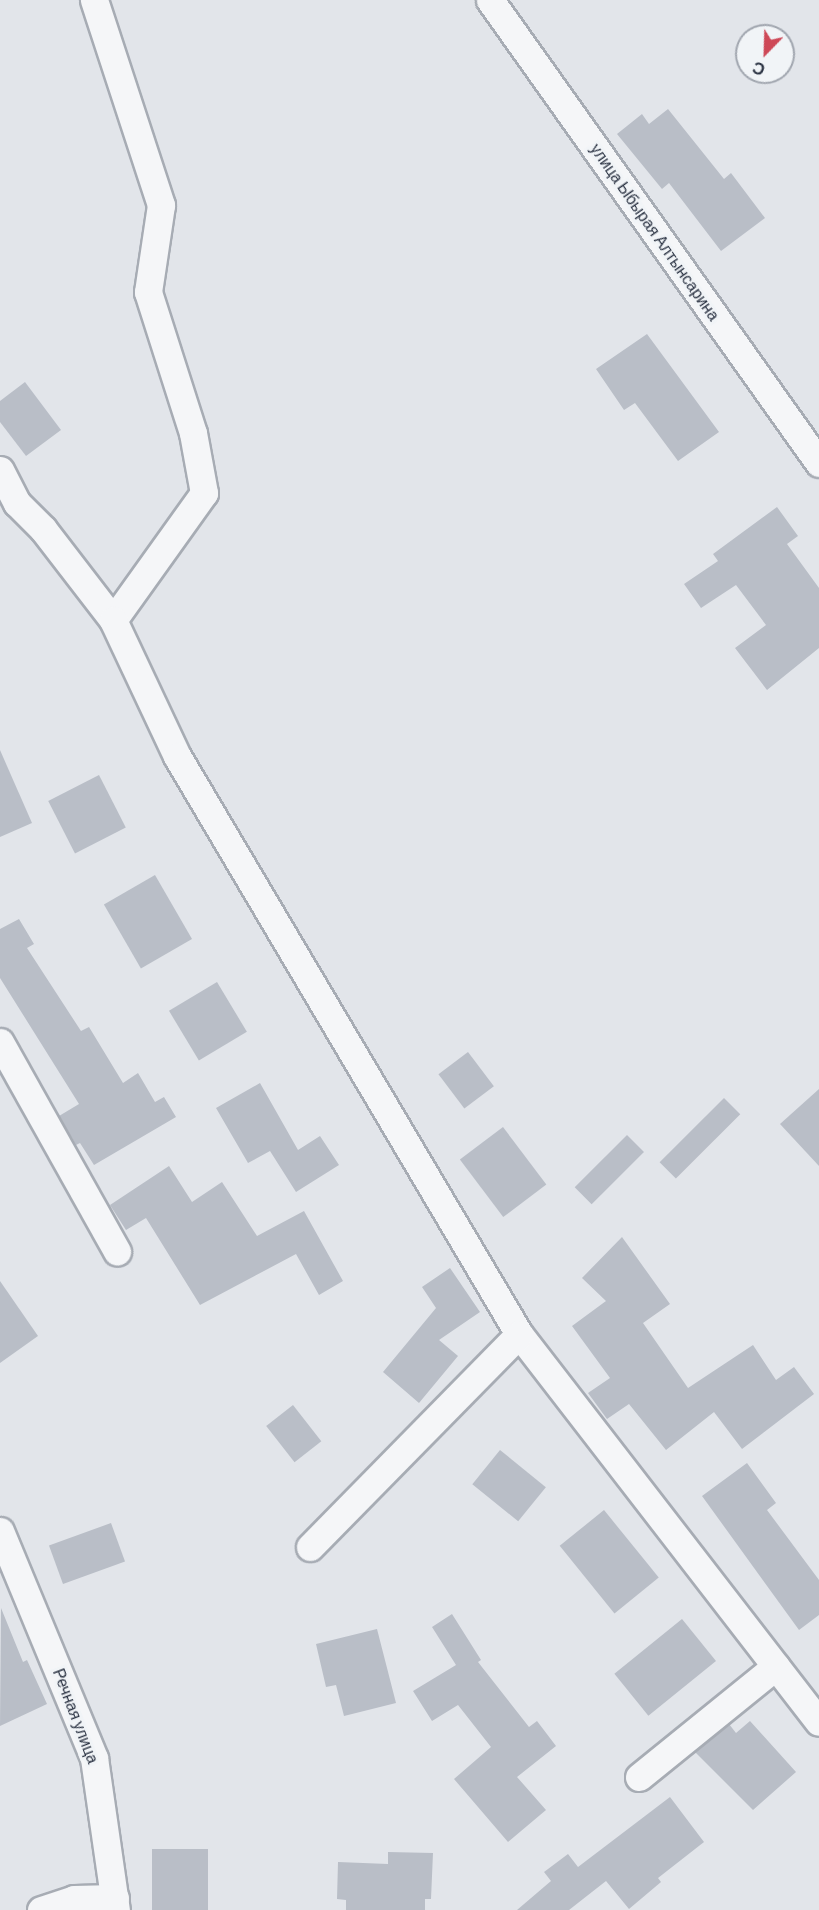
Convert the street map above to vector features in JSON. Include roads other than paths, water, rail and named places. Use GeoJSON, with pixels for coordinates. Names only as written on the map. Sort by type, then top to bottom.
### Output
{"type":"FeatureCollection","features":[{"type":"Feature","properties":{"kind":"street"},"geometry":{"type":"LineString","coordinates":[[94,0],[160,206],[148,292],[193,433],[204,493],[113,620]]}},
{"type":"Feature","properties":{"kind":"street","name":"улица Ыбырая Алтынсарина"},"geometry":{"type":"LineString","coordinates":[[490,0],[819,464]]}},
{"type":"Feature","properties":{"kind":"street"},"geometry":{"type":"LineString","coordinates":[[0,470],[8,511],[43,529],[113,620],[177,756],[519,1334],[819,1722]]}},
{"type":"Feature","properties":{"kind":"street"},"geometry":{"type":"LineString","coordinates":[[0,1042],[117,1251]]}},
{"type":"Feature","properties":{"kind":"street"},"geometry":{"type":"LineString","coordinates":[[310,1547],[519,1334]]}},
{"type":"Feature","properties":{"kind":"street","name":"Речная улица"},"geometry":{"type":"LineString","coordinates":[[0,1532],[94,1758],[115,1904]]}},
{"type":"Feature","properties":{"kind":"street"},"geometry":{"type":"LineString","coordinates":[[639,1777],[776,1666]]}},
{"type":"Feature","properties":{"kind":"street"},"geometry":{"type":"LineString","coordinates":[[40,1910],[74,1899],[115,1904]]}}]}
